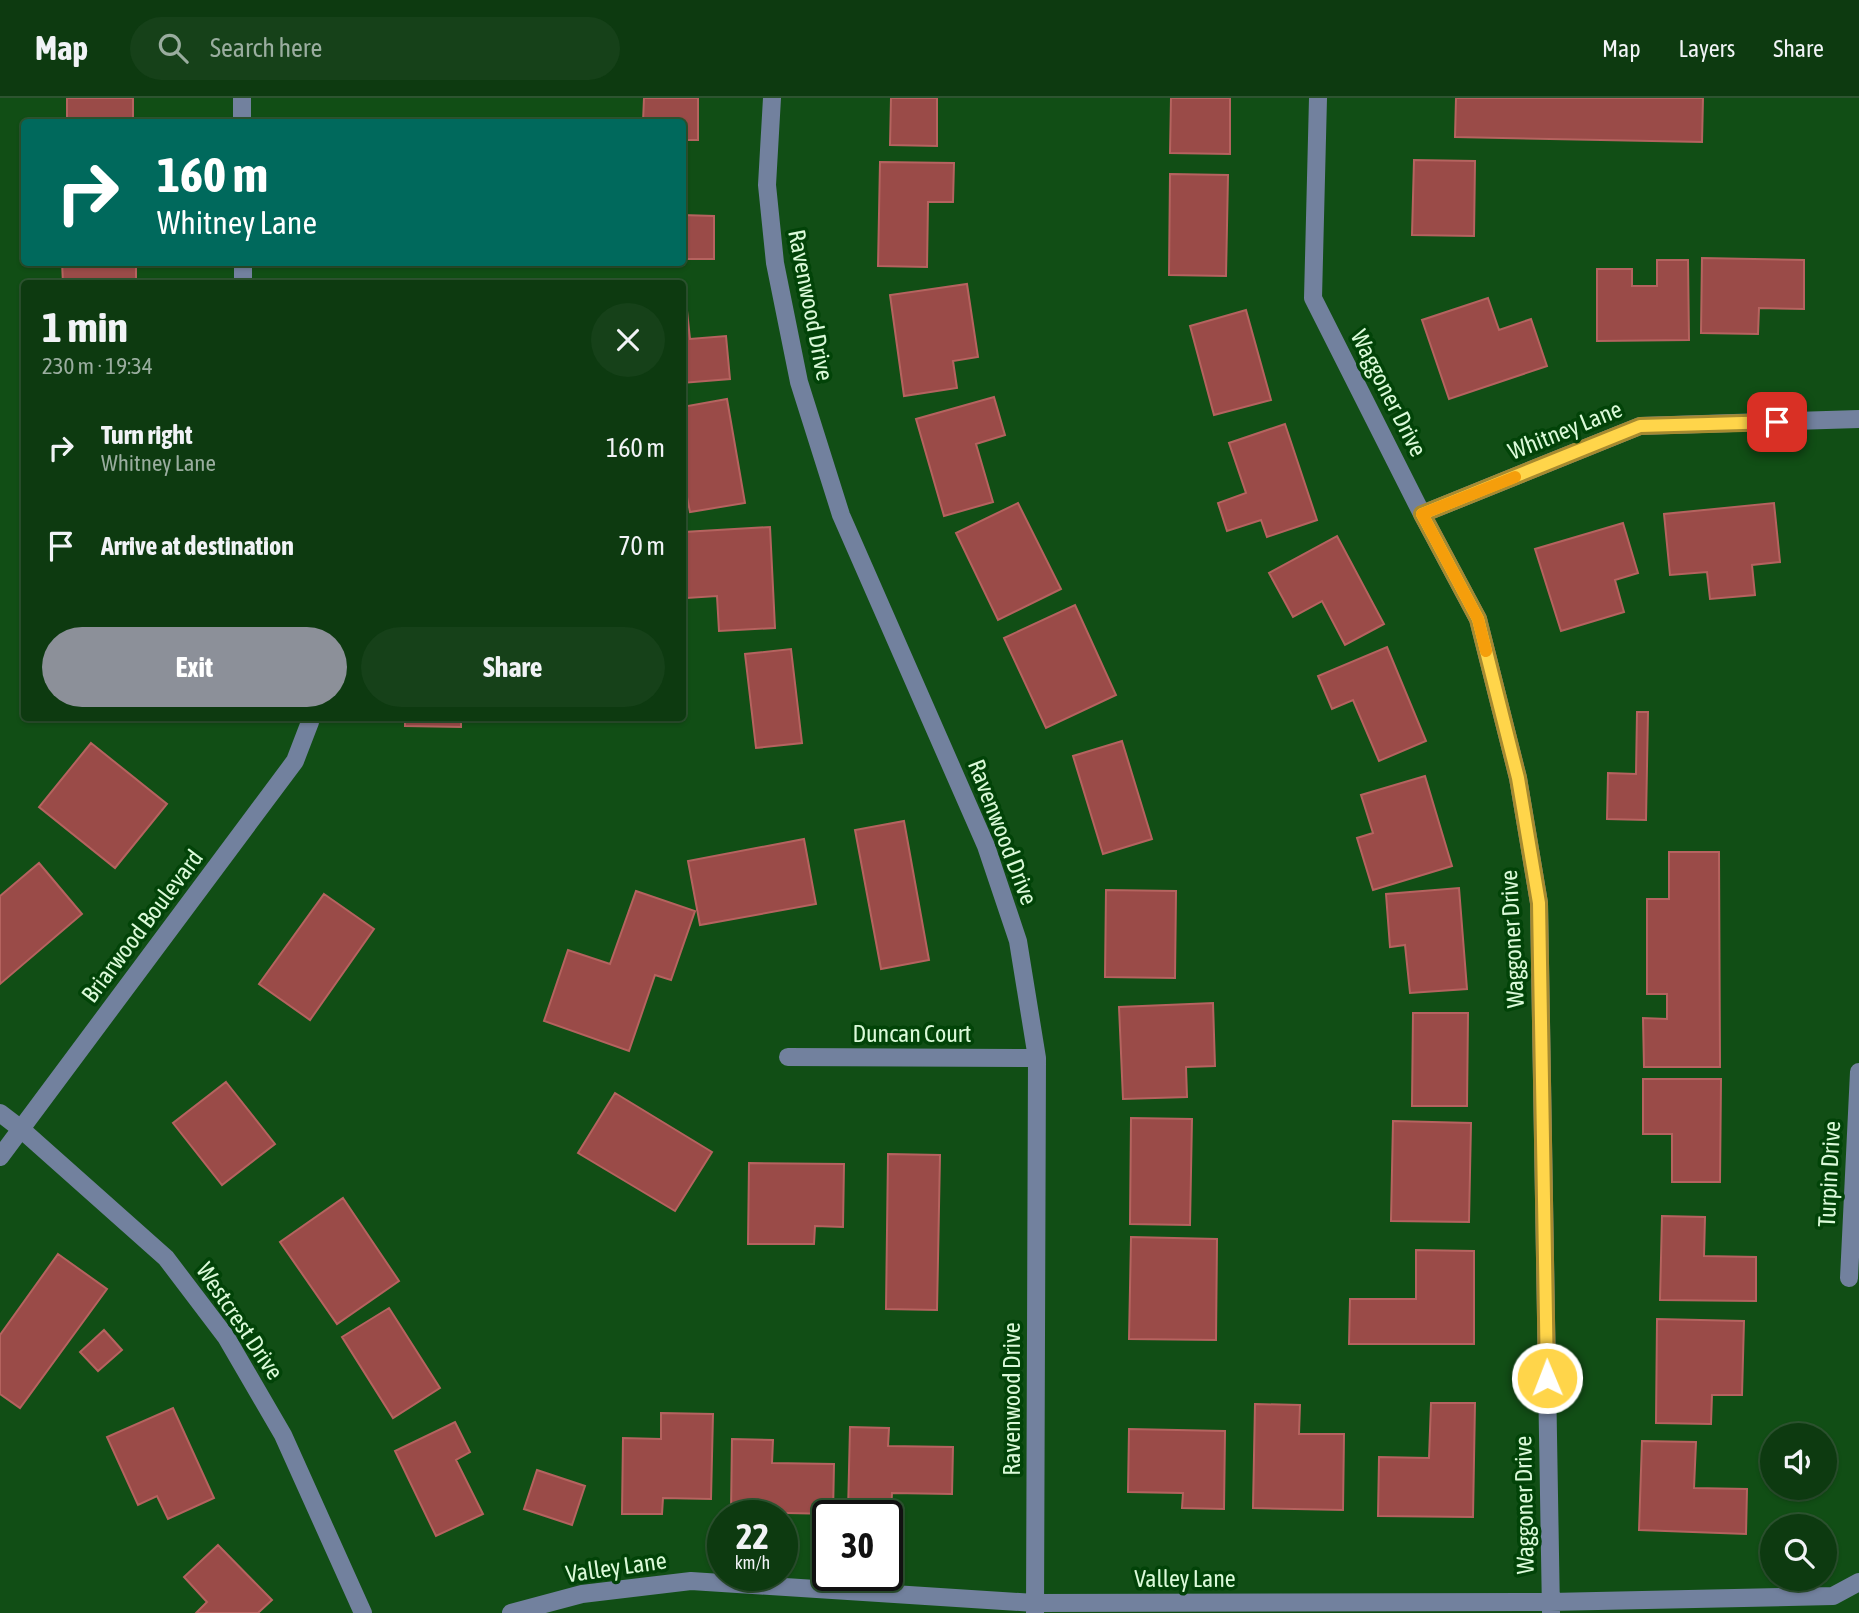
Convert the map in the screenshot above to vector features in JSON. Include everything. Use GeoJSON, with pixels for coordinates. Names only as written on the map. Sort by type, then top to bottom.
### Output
{"type":"FeatureCollection","features":[{"type":"Feature","properties":{"kind":"street"},"geometry":{"type":"LineString","coordinates":[[242,98],[242,119]]}},
{"type":"Feature","properties":{"kind":"street","name":"Ravenwood Drive"},"geometry":{"type":"LineString","coordinates":[[772,98],[768,198],[775,263],[799,382],[841,515],[986,846],[1018,941],[1037,1058],[1035,1608]]}},
{"type":"Feature","properties":{"kind":"street","name":"Waggoner Drive"},"geometry":{"type":"LineString","coordinates":[[1318,98],[1313,298],[1478,619],[1518,778],[1539,903],[1551,1607]]}},
{"type":"Feature","properties":{"kind":"street","name":"Whitney Lane"},"geometry":{"type":"LineString","coordinates":[[1422,514],[1640,426],[1859,419]]}},
{"type":"Feature","properties":{"kind":"street","name":"Briarwood Boulevard"},"geometry":{"type":"LineString","coordinates":[[0,1157],[295,761],[310,721]]}},
{"type":"Feature","properties":{"kind":"street","name":"Duncan Court"},"geometry":{"type":"LineString","coordinates":[[788,1057],[1037,1058]]}},
{"type":"Feature","properties":{"kind":"street","name":"Turpin Drive"},"geometry":{"type":"LineString","coordinates":[[1849,1278],[1859,1072]]}},
{"type":"Feature","properties":{"kind":"street","name":"Westcrest Drive"},"geometry":{"type":"LineString","coordinates":[[0,1113],[166,1258],[226,1337],[283,1435],[363,1613]]}},
{"type":"Feature","properties":{"kind":"street","name":"Valley Lane"},"geometry":{"type":"LineString","coordinates":[[511,1613],[582,1594],[691,1581],[1035,1608],[1551,1607],[1833,1596],[1859,1582]]}},
{"type":"Feature","properties":{"kind":"building"},"geometry":{"type":"Polygon","coordinates":[[[67,98],[133,98],[133,119],[67,119],[67,98]]]}},
{"type":"Feature","properties":{"kind":"building"},"geometry":{"type":"Polygon","coordinates":[[[644,98],[698,98],[698,140],[686,140],[686,119],[643,119],[644,98]]]}},
{"type":"Feature","properties":{"kind":"building"},"geometry":{"type":"Polygon","coordinates":[[[891,98],[937,98],[937,146],[890,145],[891,98]]]}},
{"type":"Feature","properties":{"kind":"building"},"geometry":{"type":"Polygon","coordinates":[[[1171,98],[1230,98],[1230,154],[1170,153],[1171,98]]]}},
{"type":"Feature","properties":{"kind":"building"},"geometry":{"type":"Polygon","coordinates":[[[1456,98],[1703,98],[1702,142],[1455,137],[1456,98]]]}},
{"type":"Feature","properties":{"kind":"building"},"geometry":{"type":"Polygon","coordinates":[[[1414,160],[1475,161],[1474,236],[1412,235],[1414,160]]]}},
{"type":"Feature","properties":{"kind":"building"},"geometry":{"type":"Polygon","coordinates":[[[880,162],[954,163],[953,202],[928,202],[927,267],[878,266],[880,162]]]}},
{"type":"Feature","properties":{"kind":"building"},"geometry":{"type":"Polygon","coordinates":[[[1170,174],[1228,175],[1226,276],[1169,275],[1170,174]]]}},
{"type":"Feature","properties":{"kind":"building"},"geometry":{"type":"Polygon","coordinates":[[[686,215],[714,216],[714,259],[686,259],[686,215]]]}},
{"type":"Feature","properties":{"kind":"building"},"geometry":{"type":"Polygon","coordinates":[[[1702,258],[1804,260],[1804,309],[1759,308],[1758,334],[1701,333],[1702,258]]]}},
{"type":"Feature","properties":{"kind":"building"},"geometry":{"type":"Polygon","coordinates":[[[1657,260],[1688,260],[1689,340],[1597,341],[1597,269],[1632,269],[1632,286],[1657,286],[1657,260]]]}},
{"type":"Feature","properties":{"kind":"building"},"geometry":{"type":"Polygon","coordinates":[[[62,266],[136,266],[136,280],[63,280],[62,266]]]}},
{"type":"Feature","properties":{"kind":"building"},"geometry":{"type":"Polygon","coordinates":[[[967,284],[978,357],[953,361],[957,388],[904,396],[890,295],[967,284]]]}},
{"type":"Feature","properties":{"kind":"building"},"geometry":{"type":"Polygon","coordinates":[[[1488,298],[1499,330],[1531,319],[1547,366],[1449,399],[1422,320],[1488,298]]]}},
{"type":"Feature","properties":{"kind":"building"},"geometry":{"type":"Polygon","coordinates":[[[686,301],[690,339],[726,336],[730,379],[686,383],[686,301]]]}},
{"type":"Feature","properties":{"kind":"building"},"geometry":{"type":"Polygon","coordinates":[[[1246,310],[1271,400],[1214,415],[1190,326],[1246,310]]]}},
{"type":"Feature","properties":{"kind":"building"},"geometry":{"type":"Polygon","coordinates":[[[994,397],[1005,435],[976,444],[993,502],[944,516],[916,419],[994,397]]]}},
{"type":"Feature","properties":{"kind":"building"},"geometry":{"type":"Polygon","coordinates":[[[727,399],[745,503],[690,512],[686,492],[686,406],[727,399]]]}},
{"type":"Feature","properties":{"kind":"building"},"geometry":{"type":"Polygon","coordinates":[[[1285,424],[1317,520],[1267,537],[1261,520],[1227,531],[1218,503],[1246,493],[1229,443],[1285,424]]]}},
{"type":"Feature","properties":{"kind":"building"},"geometry":{"type":"Polygon","coordinates":[[[1018,503],[1061,589],[998,620],[956,533],[1018,503]]]}},
{"type":"Feature","properties":{"kind":"building"},"geometry":{"type":"Polygon","coordinates":[[[1774,503],[1780,562],[1752,565],[1755,595],[1710,599],[1707,572],[1670,575],[1664,514],[1774,503]]]}},
{"type":"Feature","properties":{"kind":"building"},"geometry":{"type":"Polygon","coordinates":[[[1623,523],[1638,573],[1615,580],[1624,612],[1561,631],[1535,549],[1623,523]]]}},
{"type":"Feature","properties":{"kind":"building"},"geometry":{"type":"Polygon","coordinates":[[[770,527],[775,628],[719,631],[717,596],[687,598],[686,532],[770,527]]]}},
{"type":"Feature","properties":{"kind":"building"},"geometry":{"type":"Polygon","coordinates":[[[1337,536],[1384,624],[1345,645],[1322,601],[1293,617],[1269,573],[1337,536]]]}},
{"type":"Feature","properties":{"kind":"building"},"geometry":{"type":"Polygon","coordinates":[[[1075,605],[1116,695],[1046,728],[1004,638],[1075,605]]]}},
{"type":"Feature","properties":{"kind":"building"},"geometry":{"type":"Polygon","coordinates":[[[1387,647],[1426,741],[1379,761],[1353,700],[1332,709],[1318,676],[1387,647]]]}},
{"type":"Feature","properties":{"kind":"building"},"geometry":{"type":"Polygon","coordinates":[[[791,649],[802,743],[756,748],[745,654],[791,649]]]}},
{"type":"Feature","properties":{"kind":"building"},"geometry":{"type":"Polygon","coordinates":[[[1637,712],[1648,712],[1646,820],[1607,819],[1608,773],[1636,774],[1637,712]]]}},
{"type":"Feature","properties":{"kind":"building"},"geometry":{"type":"Polygon","coordinates":[[[405,721],[461,721],[461,727],[405,726],[405,721]]]}},
{"type":"Feature","properties":{"kind":"building"},"geometry":{"type":"Polygon","coordinates":[[[1122,741],[1152,839],[1103,854],[1073,756],[1122,741]]]}},
{"type":"Feature","properties":{"kind":"building"},"geometry":{"type":"Polygon","coordinates":[[[91,743],[167,804],[115,868],[39,807],[91,743]]]}},
{"type":"Feature","properties":{"kind":"building"},"geometry":{"type":"Polygon","coordinates":[[[1425,776],[1452,866],[1373,890],[1357,838],[1373,833],[1361,795],[1425,776]]]}},
{"type":"Feature","properties":{"kind":"building"},"geometry":{"type":"Polygon","coordinates":[[[904,821],[929,960],[881,969],[855,830],[904,821]]]}},
{"type":"Feature","properties":{"kind":"building"},"geometry":{"type":"Polygon","coordinates":[[[804,839],[816,904],[700,925],[688,861],[804,839]]]}},
{"type":"Feature","properties":{"kind":"building"},"geometry":{"type":"Polygon","coordinates":[[[1669,852],[1719,852],[1720,1067],[1644,1067],[1643,1018],[1667,1019],[1667,994],[1647,994],[1647,899],[1669,899],[1669,852]]]}},
{"type":"Feature","properties":{"kind":"building"},"geometry":{"type":"Polygon","coordinates":[[[39,863],[82,914],[0,984],[0,896],[39,863]]]}},
{"type":"Feature","properties":{"kind":"building"},"geometry":{"type":"Polygon","coordinates":[[[1459,888],[1467,989],[1410,993],[1405,945],[1390,947],[1386,894],[1459,888]]]}},
{"type":"Feature","properties":{"kind":"building"},"geometry":{"type":"Polygon","coordinates":[[[1106,890],[1176,891],[1175,978],[1105,977],[1106,890]]]}},
{"type":"Feature","properties":{"kind":"building"},"geometry":{"type":"Polygon","coordinates":[[[636,891],[695,911],[671,980],[655,975],[629,1051],[544,1021],[568,950],[610,964],[636,891]]]}},
{"type":"Feature","properties":{"kind":"building"},"geometry":{"type":"Polygon","coordinates":[[[324,894],[374,929],[310,1020],[259,984],[324,894]]]}},
{"type":"Feature","properties":{"kind":"building"},"geometry":{"type":"Polygon","coordinates":[[[1213,1003],[1215,1066],[1186,1067],[1187,1097],[1123,1099],[1119,1007],[1213,1003]]]}},
{"type":"Feature","properties":{"kind":"building"},"geometry":{"type":"Polygon","coordinates":[[[1413,1013],[1468,1013],[1467,1106],[1412,1106],[1413,1013]]]}},
{"type":"Feature","properties":{"kind":"building"},"geometry":{"type":"Polygon","coordinates":[[[1643,1079],[1721,1079],[1720,1182],[1672,1182],[1672,1134],[1643,1134],[1643,1079]]]}},
{"type":"Feature","properties":{"kind":"building"},"geometry":{"type":"Polygon","coordinates":[[[226,1082],[275,1144],[222,1185],[173,1123],[226,1082]]]}},
{"type":"Feature","properties":{"kind":"building"},"geometry":{"type":"Polygon","coordinates":[[[615,1093],[712,1152],[675,1211],[578,1153],[615,1093]]]}},
{"type":"Feature","properties":{"kind":"building"},"geometry":{"type":"Polygon","coordinates":[[[1131,1118],[1192,1119],[1190,1225],[1130,1224],[1131,1118]]]}},
{"type":"Feature","properties":{"kind":"building"},"geometry":{"type":"Polygon","coordinates":[[[1393,1121],[1471,1123],[1469,1222],[1391,1221],[1393,1121]]]}},
{"type":"Feature","properties":{"kind":"building"},"geometry":{"type":"Polygon","coordinates":[[[888,1154],[940,1155],[937,1310],[886,1309],[888,1154]]]}},
{"type":"Feature","properties":{"kind":"building"},"geometry":{"type":"Polygon","coordinates":[[[749,1163],[844,1164],[843,1227],[815,1226],[814,1244],[748,1244],[749,1163]]]}},
{"type":"Feature","properties":{"kind":"building"},"geometry":{"type":"Polygon","coordinates":[[[343,1198],[399,1281],[337,1324],[280,1242],[343,1198]]]}},
{"type":"Feature","properties":{"kind":"building"},"geometry":{"type":"Polygon","coordinates":[[[1662,1216],[1705,1217],[1704,1256],[1756,1257],[1756,1301],[1660,1300],[1662,1216]]]}},
{"type":"Feature","properties":{"kind":"building"},"geometry":{"type":"Polygon","coordinates":[[[1131,1237],[1217,1239],[1216,1340],[1129,1339],[1131,1237]]]}},
{"type":"Feature","properties":{"kind":"building"},"geometry":{"type":"Polygon","coordinates":[[[1416,1250],[1474,1251],[1474,1344],[1349,1344],[1350,1299],[1416,1299],[1416,1250]]]}},
{"type":"Feature","properties":{"kind":"building"},"geometry":{"type":"Polygon","coordinates":[[[58,1254],[107,1289],[20,1408],[0,1394],[0,1335],[58,1254]]]}},
{"type":"Feature","properties":{"kind":"building"},"geometry":{"type":"Polygon","coordinates":[[[389,1308],[440,1388],[393,1418],[342,1337],[389,1308]]]}},
{"type":"Feature","properties":{"kind":"building"},"geometry":{"type":"Polygon","coordinates":[[[1657,1319],[1744,1321],[1742,1395],[1712,1395],[1711,1424],[1656,1423],[1657,1319]]]}},
{"type":"Feature","properties":{"kind":"building"},"geometry":{"type":"Polygon","coordinates":[[[104,1330],[122,1350],[98,1371],[80,1352],[104,1330]]]}},
{"type":"Feature","properties":{"kind":"building"},"geometry":{"type":"Polygon","coordinates":[[[1431,1403],[1475,1403],[1473,1517],[1378,1516],[1379,1457],[1429,1458],[1431,1403]]]}},
{"type":"Feature","properties":{"kind":"building"},"geometry":{"type":"Polygon","coordinates":[[[1255,1404],[1300,1405],[1299,1434],[1344,1434],[1343,1510],[1253,1508],[1255,1404]]]}},
{"type":"Feature","properties":{"kind":"building"},"geometry":{"type":"Polygon","coordinates":[[[173,1408],[214,1498],[168,1519],[157,1496],[138,1505],[107,1437],[173,1408]]]}},
{"type":"Feature","properties":{"kind":"building"},"geometry":{"type":"Polygon","coordinates":[[[661,1413],[713,1414],[711,1499],[663,1498],[662,1514],[622,1514],[623,1438],[661,1439],[661,1413]]]}},
{"type":"Feature","properties":{"kind":"building"},"geometry":{"type":"Polygon","coordinates":[[[455,1422],[470,1452],[456,1460],[483,1514],[436,1536],[395,1451],[455,1422]]]}},
{"type":"Feature","properties":{"kind":"building"},"geometry":{"type":"Polygon","coordinates":[[[850,1427],[889,1428],[888,1446],[953,1447],[952,1494],[892,1493],[892,1500],[848,1500],[850,1427]]]}},
{"type":"Feature","properties":{"kind":"building"},"geometry":{"type":"Polygon","coordinates":[[[1129,1429],[1225,1431],[1224,1509],[1182,1508],[1183,1493],[1128,1492],[1129,1429]]]}},
{"type":"Feature","properties":{"kind":"building"},"geometry":{"type":"Polygon","coordinates":[[[732,1439],[773,1440],[772,1463],[834,1464],[833,1500],[812,1500],[812,1514],[798,1513],[798,1500],[731,1500],[732,1439]]]}},
{"type":"Feature","properties":{"kind":"building"},"geometry":{"type":"Polygon","coordinates":[[[1642,1441],[1696,1442],[1694,1488],[1747,1489],[1746,1534],[1639,1530],[1642,1441]]]}},
{"type":"Feature","properties":{"kind":"building"},"geometry":{"type":"Polygon","coordinates":[[[537,1470],[585,1486],[572,1525],[524,1509],[537,1470]]]}},
{"type":"Feature","properties":{"kind":"building"},"geometry":{"type":"Polygon","coordinates":[[[218,1545],[272,1600],[258,1613],[196,1613],[207,1602],[184,1577],[218,1545]]]}},
{"type":"Feature","properties":{"kind":"slow traffic"},"geometry":{"type":"LineString","coordinates":[[1486,651],[1478,619],[1422,514],[1515,477]]}},
{"type":"Feature","properties":{"kind":"route"},"geometry":{"type":"LineString","coordinates":[[1547,1378],[1539,903],[1518,778],[1478,619],[1422,514],[1640,426],[1777,422]]}}]}
